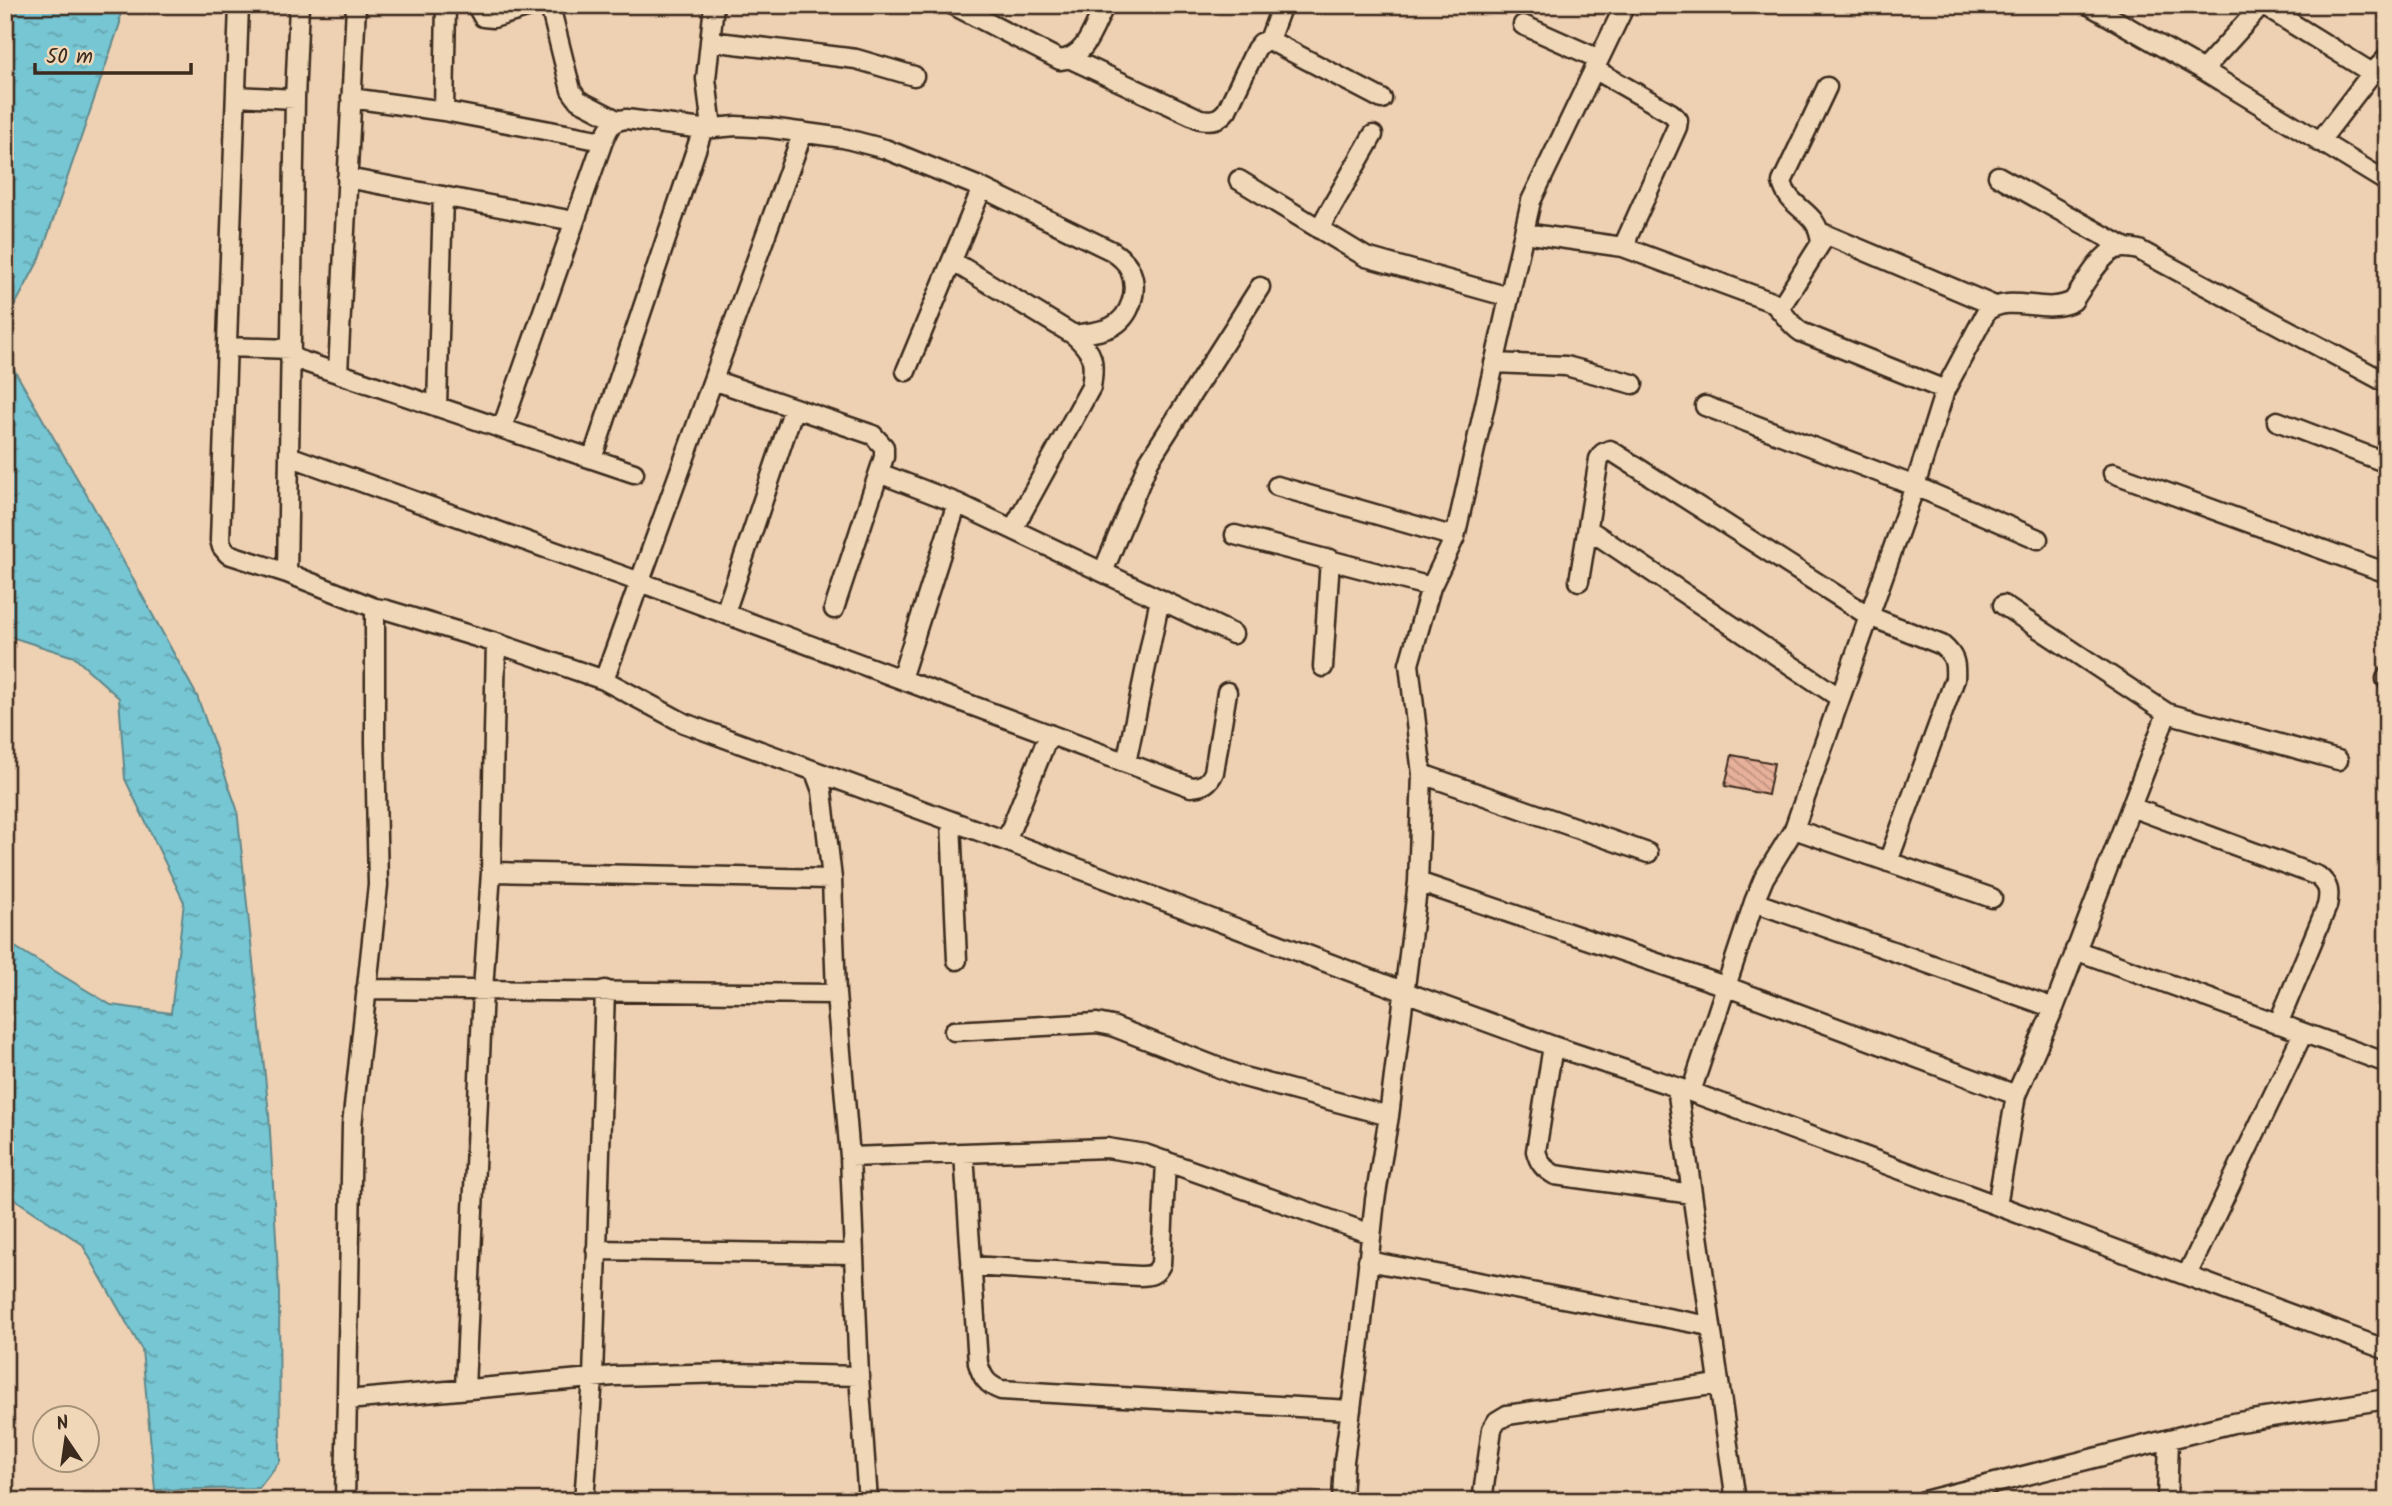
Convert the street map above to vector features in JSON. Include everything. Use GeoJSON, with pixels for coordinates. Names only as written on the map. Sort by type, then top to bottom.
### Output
{"type":"FeatureCollection","features":[{"type":"Feature","properties":{"kind":"street"},"geometry":{"type":"LineString","coordinates":[[239,5],[220,540],[228,554],[287,573],[375,608],[496,643],[604,680],[684,723],[1405,992],[1684,1090],[2387,1350]]}},
{"type":"Feature","properties":{"kind":"street"},"geometry":{"type":"LineString","coordinates":[[287,573],[299,5]]}},
{"type":"Feature","properties":{"kind":"street"},"geometry":{"type":"LineString","coordinates":[[338,373],[356,5]]}},
{"type":"Feature","properties":{"kind":"street"},"geometry":{"type":"LineString","coordinates":[[444,111],[446,5]]}},
{"type":"Feature","properties":{"kind":"street"},"geometry":{"type":"LineString","coordinates":[[475,5],[483,16],[493,18],[537,5]]}},
{"type":"Feature","properties":{"kind":"street"},"geometry":{"type":"LineString","coordinates":[[548,5],[571,90],[578,100],[617,120]]}},
{"type":"Feature","properties":{"kind":"street"},"geometry":{"type":"LineString","coordinates":[[592,459],[708,128],[706,79],[714,5]]}},
{"type":"Feature","properties":{"kind":"street"},"geometry":{"type":"LineString","coordinates":[[953,5],[1060,60],[1071,59],[1080,53],[1097,8]]}},
{"type":"Feature","properties":{"kind":"street"},"geometry":{"type":"LineString","coordinates":[[1269,40],[1282,5]]}},
{"type":"Feature","properties":{"kind":"street"},"geometry":{"type":"LineString","coordinates":[[2089,5],[2203,70],[2387,182]]}},
{"type":"Feature","properties":{"kind":"street"},"geometry":{"type":"LineString","coordinates":[[2203,70],[2262,5],[2372,73]]}},
{"type":"Feature","properties":{"kind":"street"},"geometry":{"type":"LineString","coordinates":[[1342,1501],[1374,1200],[1389,1116],[1418,882],[1422,774],[1409,664],[1431,587],[1455,537],[1531,201],[1597,64],[1620,7]]}},
{"type":"Feature","properties":{"kind":"street"},"geometry":{"type":"LineString","coordinates":[[1522,26],[1597,64],[1678,120],[1623,247]]}},
{"type":"Feature","properties":{"kind":"street"},"geometry":{"type":"LineString","coordinates":[[1071,59],[1200,120],[1210,121],[1221,118],[1227,110],[1256,49],[1269,40],[1382,99]]}},
{"type":"Feature","properties":{"kind":"street"},"geometry":{"type":"LineString","coordinates":[[710,41],[856,59],[914,76]]}},
{"type":"Feature","properties":{"kind":"street"},"geometry":{"type":"LineString","coordinates":[[2319,142],[2372,73],[2387,58]]}},
{"type":"Feature","properties":{"kind":"street"},"geometry":{"type":"LineString","coordinates":[[1780,308],[1821,243],[1817,223],[1788,197],[1782,182],[1827,86]]}},
{"type":"Feature","properties":{"kind":"street"},"geometry":{"type":"LineString","coordinates":[[236,96],[295,99]]}},
{"type":"Feature","properties":{"kind":"street"},"geometry":{"type":"LineString","coordinates":[[351,98],[444,111],[603,141]]}},
{"type":"Feature","properties":{"kind":"street"},"geometry":{"type":"LineString","coordinates":[[502,428],[603,141],[610,124],[617,120],[708,128],[770,128],[843,138],[885,149],[982,188],[1112,251],[1122,258],[1130,269],[1133,292],[1128,312],[1122,320],[1108,329],[1074,335]]}},
{"type":"Feature","properties":{"kind":"street"},"geometry":{"type":"LineString","coordinates":[[604,680],[803,132]]}},
{"type":"Feature","properties":{"kind":"street"},"geometry":{"type":"LineString","coordinates":[[1319,229],[1373,135]]}},
{"type":"Feature","properties":{"kind":"street"},"geometry":{"type":"LineString","coordinates":[[1998,176],[2126,248]]}},
{"type":"Feature","properties":{"kind":"street"},"geometry":{"type":"LineString","coordinates":[[348,178],[574,221]]}},
{"type":"Feature","properties":{"kind":"street"},"geometry":{"type":"LineString","coordinates":[[1239,180],[1366,257],[1509,297]]}},
{"type":"Feature","properties":{"kind":"street"},"geometry":{"type":"LineString","coordinates":[[906,371],[982,188]]}},
{"type":"Feature","properties":{"kind":"street"},"geometry":{"type":"LineString","coordinates":[[437,407],[443,197]]}},
{"type":"Feature","properties":{"kind":"street"},"geometry":{"type":"LineString","coordinates":[[1820,232],[1995,306]]}},
{"type":"Feature","properties":{"kind":"street"},"geometry":{"type":"LineString","coordinates":[[1524,233],[1623,247],[1772,302],[1780,308],[1792,326],[1801,332],[1944,390]]}},
{"type":"Feature","properties":{"kind":"street"},"geometry":{"type":"LineString","coordinates":[[1736,1501],[1692,1194],[1684,1090],[1764,878],[1794,829],[1914,486],[1944,390],[1987,311],[2006,304],[2051,308],[2065,305],[2073,301],[2105,256],[2116,249],[2139,250],[2387,383]]}},
{"type":"Feature","properties":{"kind":"street"},"geometry":{"type":"LineString","coordinates":[[953,261],[1074,335],[1092,355],[1094,366],[1091,387],[1013,530]]}},
{"type":"Feature","properties":{"kind":"street"},"geometry":{"type":"LineString","coordinates":[[1103,572],[1149,461],[1260,288]]}},
{"type":"Feature","properties":{"kind":"street"},"geometry":{"type":"LineString","coordinates":[[227,347],[290,353],[338,373],[634,473]]}},
{"type":"Feature","properties":{"kind":"street"},"geometry":{"type":"LineString","coordinates":[[1494,363],[1566,366],[1633,384]]}},
{"type":"Feature","properties":{"kind":"street"},"geometry":{"type":"LineString","coordinates":[[713,380],[873,435],[884,447],[884,457],[834,610]]}},
{"type":"Feature","properties":{"kind":"street"},"geometry":{"type":"LineString","coordinates":[[1705,406],[1914,486],[2038,539]]}},
{"type":"Feature","properties":{"kind":"street"},"geometry":{"type":"LineString","coordinates":[[725,613],[794,408]]}},
{"type":"Feature","properties":{"kind":"street"},"geometry":{"type":"LineString","coordinates":[[2277,421],[2387,463]]}},
{"type":"Feature","properties":{"kind":"street"},"geometry":{"type":"LineString","coordinates":[[1579,581],[1599,459],[1603,453],[1610,450],[1869,616],[1942,645],[1952,653],[1956,663],[1955,679],[1888,862]]}},
{"type":"Feature","properties":{"kind":"street"},"geometry":{"type":"LineString","coordinates":[[289,456],[725,613],[1191,787],[1201,787],[1210,781],[1214,772],[1227,692]]}},
{"type":"Feature","properties":{"kind":"street"},"geometry":{"type":"LineString","coordinates":[[879,473],[957,503],[1233,634]]}},
{"type":"Feature","properties":{"kind":"street"},"geometry":{"type":"LineString","coordinates":[[2113,473],[2387,573]]}},
{"type":"Feature","properties":{"kind":"street"},"geometry":{"type":"LineString","coordinates":[[1277,486],[1455,537]]}},
{"type":"Feature","properties":{"kind":"street"},"geometry":{"type":"LineString","coordinates":[[901,679],[957,503]]}},
{"type":"Feature","properties":{"kind":"street"},"geometry":{"type":"LineString","coordinates":[[1588,529],[1840,698]]}},
{"type":"Feature","properties":{"kind":"street"},"geometry":{"type":"LineString","coordinates":[[1235,535],[1431,587]]}},
{"type":"Feature","properties":{"kind":"street"},"geometry":{"type":"LineString","coordinates":[[1323,667],[1330,559]]}},
{"type":"Feature","properties":{"kind":"street"},"geometry":{"type":"LineString","coordinates":[[1126,763],[1160,599]]}},
{"type":"Feature","properties":{"kind":"street"},"geometry":{"type":"LineString","coordinates":[[2003,605],[2167,713],[2338,760]]}},
{"type":"Feature","properties":{"kind":"street"},"geometry":{"type":"LineString","coordinates":[[345,1501],[352,1125],[377,885],[375,608]]}},
{"type":"Feature","properties":{"kind":"street"},"geometry":{"type":"LineString","coordinates":[[465,1388],[491,872],[496,643]]}},
{"type":"Feature","properties":{"kind":"street"},"geometry":{"type":"LineString","coordinates":[[1997,1205],[2016,1095],[2054,1008],[2167,713]]}},
{"type":"Feature","properties":{"kind":"street"},"geometry":{"type":"LineString","coordinates":[[1006,841],[1049,734]]}},
{"type":"Feature","properties":{"kind":"street"},"geometry":{"type":"LineString","coordinates":[[815,772],[823,794],[832,879],[836,994],[850,1157],[859,1376],[868,1501]]}},
{"type":"Feature","properties":{"kind":"street"},"geometry":{"type":"LineString","coordinates":[[1422,774],[1648,853]]}},
{"type":"Feature","properties":{"kind":"street"},"geometry":{"type":"LineString","coordinates":[[2131,807],[2318,876],[2326,883],[2330,893],[2327,906],[2278,1024]]}},
{"type":"Feature","properties":{"kind":"street"},"geometry":{"type":"LineString","coordinates":[[951,821],[957,960]]}},
{"type":"Feature","properties":{"kind":"street"},"geometry":{"type":"LineString","coordinates":[[1794,829],[1992,898]]}},
{"type":"Feature","properties":{"kind":"street"},"geometry":{"type":"LineString","coordinates":[[491,872],[832,879]]}},
{"type":"Feature","properties":{"kind":"street"},"geometry":{"type":"LineString","coordinates":[[1418,882],[1725,986],[2016,1095]]}},
{"type":"Feature","properties":{"kind":"street"},"geometry":{"type":"LineString","coordinates":[[1754,902],[2054,1008]]}},
{"type":"Feature","properties":{"kind":"street"},"geometry":{"type":"LineString","coordinates":[[2075,950],[2387,1063]]}},
{"type":"Feature","properties":{"kind":"street"},"geometry":{"type":"LineString","coordinates":[[366,989],[836,994]]}},
{"type":"Feature","properties":{"kind":"street"},"geometry":{"type":"LineString","coordinates":[[584,1501],[593,1378],[606,990]]}},
{"type":"Feature","properties":{"kind":"street"},"geometry":{"type":"LineString","coordinates":[[954,1031],[1097,1023],[1112,1026],[1241,1076],[1389,1116]]}},
{"type":"Feature","properties":{"kind":"street"},"geometry":{"type":"LineString","coordinates":[[2187,1275],[2304,1033]]}},
{"type":"Feature","properties":{"kind":"street"},"geometry":{"type":"LineString","coordinates":[[1553,1046],[1536,1151],[1539,1162],[1546,1170],[1555,1175],[1692,1194]]}},
{"type":"Feature","properties":{"kind":"street"},"geometry":{"type":"LineString","coordinates":[[850,1157],[1107,1149],[1146,1154],[1371,1234]]}},
{"type":"Feature","properties":{"kind":"street"},"geometry":{"type":"LineString","coordinates":[[964,1154],[978,1363],[992,1387],[1351,1410]]}},
{"type":"Feature","properties":{"kind":"street"},"geometry":{"type":"LineString","coordinates":[[971,1266],[1150,1276],[1157,1272],[1161,1264],[1166,1161]]}},
{"type":"Feature","properties":{"kind":"street"},"geometry":{"type":"LineString","coordinates":[[596,1250],[854,1254]]}},
{"type":"Feature","properties":{"kind":"street"},"geometry":{"type":"LineString","coordinates":[[1368,1261],[1710,1326]]}},
{"type":"Feature","properties":{"kind":"street"},"geometry":{"type":"LineString","coordinates":[[347,1400],[593,1378],[730,1373],[859,1376]]}},
{"type":"Feature","properties":{"kind":"street"},"geometry":{"type":"LineString","coordinates":[[1482,1501],[1492,1429],[1497,1421],[1507,1415],[1718,1384]]}},
{"type":"Feature","properties":{"kind":"street"},"geometry":{"type":"LineString","coordinates":[[1924,1501],[1948,1498],[2233,1423],[2387,1399]]}},
{"type":"Feature","properties":{"kind":"street"},"geometry":{"type":"LineString","coordinates":[[2167,1501],[2169,1439]]}},
{"type":"Feature","properties":{"kind":"water"},"geometry":{"type":"Polygon","coordinates":[[[12,5],[121,5],[120,23],[40,258],[5,324],[5,39],[12,5]]]}},
{"type":"Feature","properties":{"kind":"water"},"geometry":{"type":"Polygon","coordinates":[[[5,354],[92,504],[197,696],[237,809],[269,1114],[279,1290],[280,1461],[259,1488],[155,1490],[142,1350],[82,1244],[10,1196],[5,1188],[5,941],[111,1005],[171,1013],[184,902],[125,779],[119,698],[74,657],[5,635],[5,354]]]}},
{"type":"Feature","properties":{"kind":"building"},"geometry":{"type":"Polygon","coordinates":[[[1732,755],[1774,763],[1768,795],[1725,786],[1732,755]]]}}]}
